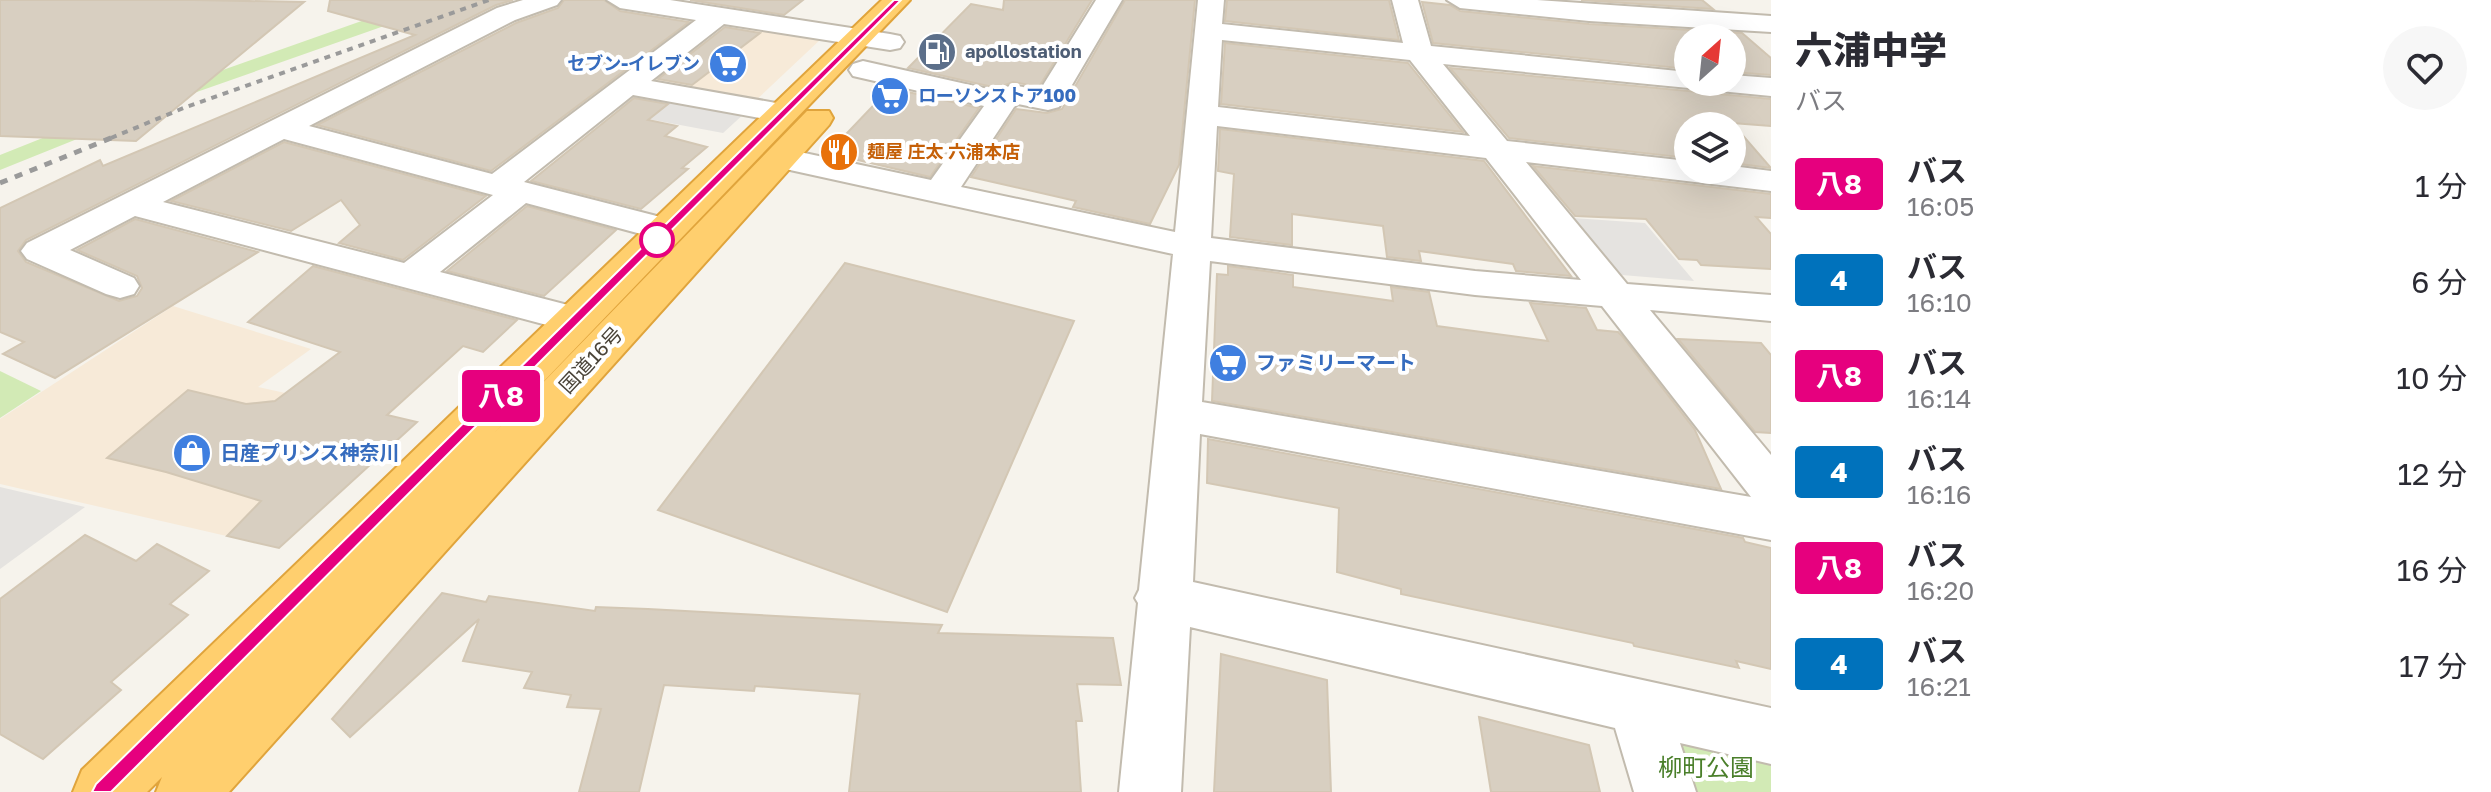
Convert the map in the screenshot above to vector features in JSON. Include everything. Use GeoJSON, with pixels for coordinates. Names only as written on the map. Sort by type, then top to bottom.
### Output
{"type":"FeatureCollection","features":[{"type":"Feature","properties":{"kind":"highway","name":"国道16号"},"geometry":{"type":"LineString","coordinates":[[187,792],[781,158],[870,50],[897,0]]}},
{"type":"Feature","properties":{"kind":"highway","name":"国道16号"},"geometry":{"type":"LineString","coordinates":[[104,792],[782,113],[870,50],[930,0]]}},
{"type":"Feature","properties":{"kind":"street"},"geometry":{"type":"LineString","coordinates":[[120,286],[40,251],[506,14],[548,0]]}},
{"type":"Feature","properties":{"kind":"street"},"geometry":{"type":"LineString","coordinates":[[620,0],[663,3],[870,50],[1003,101]]}},
{"type":"Feature","properties":{"kind":"street"},"geometry":{"type":"LineString","coordinates":[[939,194],[1003,101],[1012,94],[1048,101],[1109,0]]}},
{"type":"Feature","properties":{"kind":"street"},"geometry":{"type":"LineString","coordinates":[[1405,0],[1419,53],[1771,488]]}},
{"type":"Feature","properties":{"kind":"street"},"geometry":{"type":"LineString","coordinates":[[1460,0],[1589,13],[1771,24]]}},
{"type":"Feature","properties":{"kind":"street"},"geometry":{"type":"LineString","coordinates":[[408,279],[624,85],[719,15]]}},
{"type":"Feature","properties":{"kind":"street"},"geometry":{"type":"LineString","coordinates":[[1150,792],[1162,598],[1210,15],[1419,53],[1674,80]]}},
{"type":"Feature","properties":{"kind":"street"},"geometry":{"type":"LineString","coordinates":[[624,85],[782,113]]}},
{"type":"Feature","properties":{"kind":"street"},"geometry":{"type":"LineString","coordinates":[[1746,85],[1771,87]]}},
{"type":"Feature","properties":{"kind":"street"},"geometry":{"type":"LineString","coordinates":[[1203,115],[1498,152],[1771,181]]}},
{"type":"Feature","properties":{"kind":"street"},"geometry":{"type":"LineString","coordinates":[[279,128],[667,230]]}},
{"type":"Feature","properties":{"kind":"street"},"geometry":{"type":"LineString","coordinates":[[781,158],[1191,247],[1475,283],[1771,308]]}},
{"type":"Feature","properties":{"kind":"street"},"geometry":{"type":"LineString","coordinates":[[129,204],[408,279],[577,320]]}},
{"type":"Feature","properties":{"kind":"street"},"geometry":{"type":"LineString","coordinates":[[1178,414],[1771,520]]}},
{"type":"Feature","properties":{"kind":"street"},"geometry":{"type":"LineString","coordinates":[[1162,598],[1771,736]]}},
{"type":"Feature","properties":{"kind":"street"},"geometry":{"type":"LineString","coordinates":[[1638,706],[1665,792]]}},
{"type":"Feature","properties":{"kind":"shaded area","name":"セブン-イレブン"},"geometry":{"type":"Polygon","coordinates":[[[747,25],[821,39],[752,104],[637,84],[695,40],[723,45],[747,25]]]}},
{"type":"Feature","properties":{"kind":"shaded area"},"geometry":{"type":"Polygon","coordinates":[[[634,93],[746,112],[723,133],[648,119],[652,115],[614,108],[634,93]]]}},
{"type":"Feature","properties":{"kind":"shaded area"},"geometry":{"type":"Polygon","coordinates":[[[1573,218],[1645,223],[1694,281],[1622,275],[1573,218]]]}},
{"type":"Feature","properties":{"kind":"shaded area","name":"日産プリンス神奈川"},"geometry":{"type":"Polygon","coordinates":[[[173,306],[311,349],[258,387],[417,422],[279,548],[0,484],[0,419],[173,306]]]}},
{"type":"Feature","properties":{"kind":"shaded area"},"geometry":{"type":"Polygon","coordinates":[[[0,487],[85,507],[0,569],[0,487]]]}},
{"type":"Feature","properties":{"kind":"green space"},"geometry":{"type":"Polygon","coordinates":[[[421,0],[458,0],[174,100],[0,170],[0,155],[138,100],[421,0]]]}},
{"type":"Feature","properties":{"kind":"green space"},"geometry":{"type":"Polygon","coordinates":[[[0,371],[41,391],[0,418],[0,371]]]}},
{"type":"Feature","properties":{"kind":"green space","name":"柳町公園"},"geometry":{"type":"Polygon","coordinates":[[[1670,736],[1771,759],[1771,792],[1689,792],[1670,736]]]}},
{"type":"Feature","properties":{"kind":"building"},"geometry":{"type":"Polygon","coordinates":[[[0,0],[304,2],[136,141],[0,136],[0,0]]]}},
{"type":"Feature","properties":{"kind":"building"},"geometry":{"type":"Polygon","coordinates":[[[330,0],[513,0],[496,5],[26,240],[18,251],[26,262],[119,301],[137,296],[142,288],[137,276],[77,250],[135,219],[258,252],[55,378],[3,354],[24,342],[0,332],[0,208],[100,160],[103,166],[415,35],[328,11],[330,0]]]}},
{"type":"Feature","properties":{"kind":"building"},"geometry":{"type":"Polygon","coordinates":[[[564,0],[604,0],[620,11],[689,22],[491,171],[317,125],[516,23],[558,8],[564,0]]]}},
{"type":"Feature","properties":{"kind":"building"},"geometry":{"type":"Polygon","coordinates":[[[690,0],[803,0],[784,15],[690,0]]]}},
{"type":"Feature","properties":{"kind":"building"},"geometry":{"type":"Polygon","coordinates":[[[1004,0],[1092,0],[1039,87],[1013,82],[997,88],[908,68],[971,4],[1003,10],[1004,0]]]}},
{"type":"Feature","properties":{"kind":"building"},"geometry":{"type":"Polygon","coordinates":[[[1125,0],[1195,0],[1179,165],[1150,224],[1073,207],[1076,201],[971,177],[1016,109],[1047,113],[1062,109],[1125,0]]]}},
{"type":"Feature","properties":{"kind":"building"},"geometry":{"type":"Polygon","coordinates":[[[1227,0],[1389,0],[1399,40],[1225,21],[1227,0]]]}},
{"type":"Feature","properties":{"kind":"building"},"geometry":{"type":"Polygon","coordinates":[[[1581,0],[1702,0],[1713,9],[1581,0]]]}},
{"type":"Feature","properties":{"kind":"building"},"geometry":{"type":"Polygon","coordinates":[[[1422,2],[1450,5],[1460,11],[1674,29],[1674,68],[1433,43],[1422,2]]]}},
{"type":"Feature","properties":{"kind":"building"},"geometry":{"type":"Polygon","coordinates":[[[725,27],[760,33],[692,85],[658,79],[725,27]]]}},
{"type":"Feature","properties":{"kind":"building"},"geometry":{"type":"Polygon","coordinates":[[[1746,36],[1771,58],[1771,75],[1746,73],[1746,36]]]}},
{"type":"Feature","properties":{"kind":"building"},"geometry":{"type":"Polygon","coordinates":[[[1225,43],[1408,63],[1463,132],[1221,104],[1225,43]]]}},
{"type":"Feature","properties":{"kind":"building"},"geometry":{"type":"Polygon","coordinates":[[[1450,68],[1674,90],[1674,96],[1771,99],[1771,126],[1746,124],[1746,112],[1674,112],[1674,156],[1509,138],[1450,68]]]}},
{"type":"Feature","properties":{"kind":"building"},"geometry":{"type":"Polygon","coordinates":[[[890,88],[979,108],[930,177],[828,153],[890,88]]]}},
{"type":"Feature","properties":{"kind":"building"},"geometry":{"type":"Polygon","coordinates":[[[634,98],[668,104],[648,120],[677,126],[665,136],[707,147],[682,168],[688,169],[641,209],[531,181],[634,98]]]}},
{"type":"Feature","properties":{"kind":"building"},"geometry":{"type":"Polygon","coordinates":[[[1220,129],[1484,161],[1571,276],[1516,271],[1513,264],[1419,251],[1421,261],[1387,257],[1383,226],[1292,214],[1292,245],[1230,237],[1234,174],[1218,171],[1220,129]]]}},
{"type":"Feature","properties":{"kind":"building"},"geometry":{"type":"Polygon","coordinates":[[[1746,139],[1771,168],[1746,165],[1746,139]]]}},
{"type":"Feature","properties":{"kind":"building"},"geometry":{"type":"Polygon","coordinates":[[[284,142],[486,196],[403,260],[339,243],[360,225],[341,200],[291,231],[171,201],[284,142]]]}},
{"type":"Feature","properties":{"kind":"building"},"geometry":{"type":"Polygon","coordinates":[[[1533,166],[1771,194],[1771,218],[1756,217],[1771,234],[1771,269],[1701,265],[1697,260],[1679,259],[1646,219],[1575,216],[1533,166]]]}},
{"type":"Feature","properties":{"kind":"building"},"geometry":{"type":"Polygon","coordinates":[[[527,206],[616,230],[544,296],[447,271],[527,206]]]}},
{"type":"Feature","properties":{"kind":"building"},"geometry":{"type":"Polygon","coordinates":[[[845,263],[1074,321],[947,612],[658,510],[845,263]]]}},
{"type":"Feature","properties":{"kind":"building"},"geometry":{"type":"Polygon","coordinates":[[[313,266],[517,320],[483,352],[463,346],[387,415],[417,422],[279,548],[227,536],[261,501],[107,458],[188,390],[246,404],[275,401],[340,352],[248,322],[313,266]]]}},
{"type":"Feature","properties":{"kind":"building"},"geometry":{"type":"Polygon","coordinates":[[[1228,266],[1293,275],[1293,287],[1393,301],[1391,287],[1429,292],[1437,326],[1548,341],[1530,303],[1586,308],[1597,330],[1618,332],[1622,336],[1695,430],[1721,489],[1212,401],[1217,274],[1228,275],[1228,266]]]}},
{"type":"Feature","properties":{"kind":"building"},"geometry":{"type":"Polygon","coordinates":[[[1678,339],[1761,343],[1771,355],[1771,433],[1755,432],[1678,339]]]}},
{"type":"Feature","properties":{"kind":"building"},"geometry":{"type":"Polygon","coordinates":[[[1208,439],[1743,538],[1745,542],[1771,548],[1771,669],[1736,661],[1739,668],[1401,594],[1401,589],[1337,572],[1339,508],[1207,483],[1208,439]]]}},
{"type":"Feature","properties":{"kind":"building"},"geometry":{"type":"Polygon","coordinates":[[[85,535],[136,561],[157,544],[209,571],[170,604],[188,615],[111,682],[121,690],[43,759],[0,734],[0,599],[85,535]]]}},
{"type":"Feature","properties":{"kind":"building"},"geometry":{"type":"Polygon","coordinates":[[[442,593],[486,602],[489,596],[595,611],[596,607],[648,609],[942,625],[938,633],[1113,638],[1121,685],[1077,684],[1082,721],[1076,721],[1081,792],[849,792],[860,694],[755,686],[754,691],[664,685],[639,792],[579,792],[601,709],[567,707],[571,695],[524,688],[532,672],[463,661],[479,619],[350,737],[332,719],[442,593]]]}},
{"type":"Feature","properties":{"kind":"building"},"geometry":{"type":"Polygon","coordinates":[[[1221,654],[1327,680],[1331,792],[1214,792],[1221,654]]]}},
{"type":"Feature","properties":{"kind":"building"},"geometry":{"type":"Polygon","coordinates":[[[1479,717],[1589,745],[1600,792],[1491,792],[1479,717]]]}},
{"type":"Feature","properties":{"kind":"railway"},"geometry":{"type":"LineString","coordinates":[[111,138],[186,107],[489,0]]}},
{"type":"Feature","properties":{"kind":"railway"},"geometry":{"type":"LineString","coordinates":[[0,183],[116,136]]}},
{"type":"Feature","properties":{"kind":"bus line","name":"八8"},"geometry":{"type":"LineString","coordinates":[[103,792],[897,0]]}},
{"type":"Feature","properties":{"kind":"place","name":"apollostation"},"geometry":{"type":"Point","coordinates":[937,52]}},
{"type":"Feature","properties":{"kind":"place","name":"セブン-イレブン"},"geometry":{"type":"Point","coordinates":[728,64]}},
{"type":"Feature","properties":{"kind":"place","name":"ローソンストア100"},"geometry":{"type":"Point","coordinates":[890,96]}},
{"type":"Feature","properties":{"kind":"place","name":"麺屋 庄太 六浦本店"},"geometry":{"type":"Point","coordinates":[839,152]}},
{"type":"Feature","properties":{"kind":"place","name":"ファミリーマート"},"geometry":{"type":"Point","coordinates":[1228,363]}},
{"type":"Feature","properties":{"kind":"place","name":"日産プリンス神奈川"},"geometry":{"type":"Point","coordinates":[192,453]}}]}
